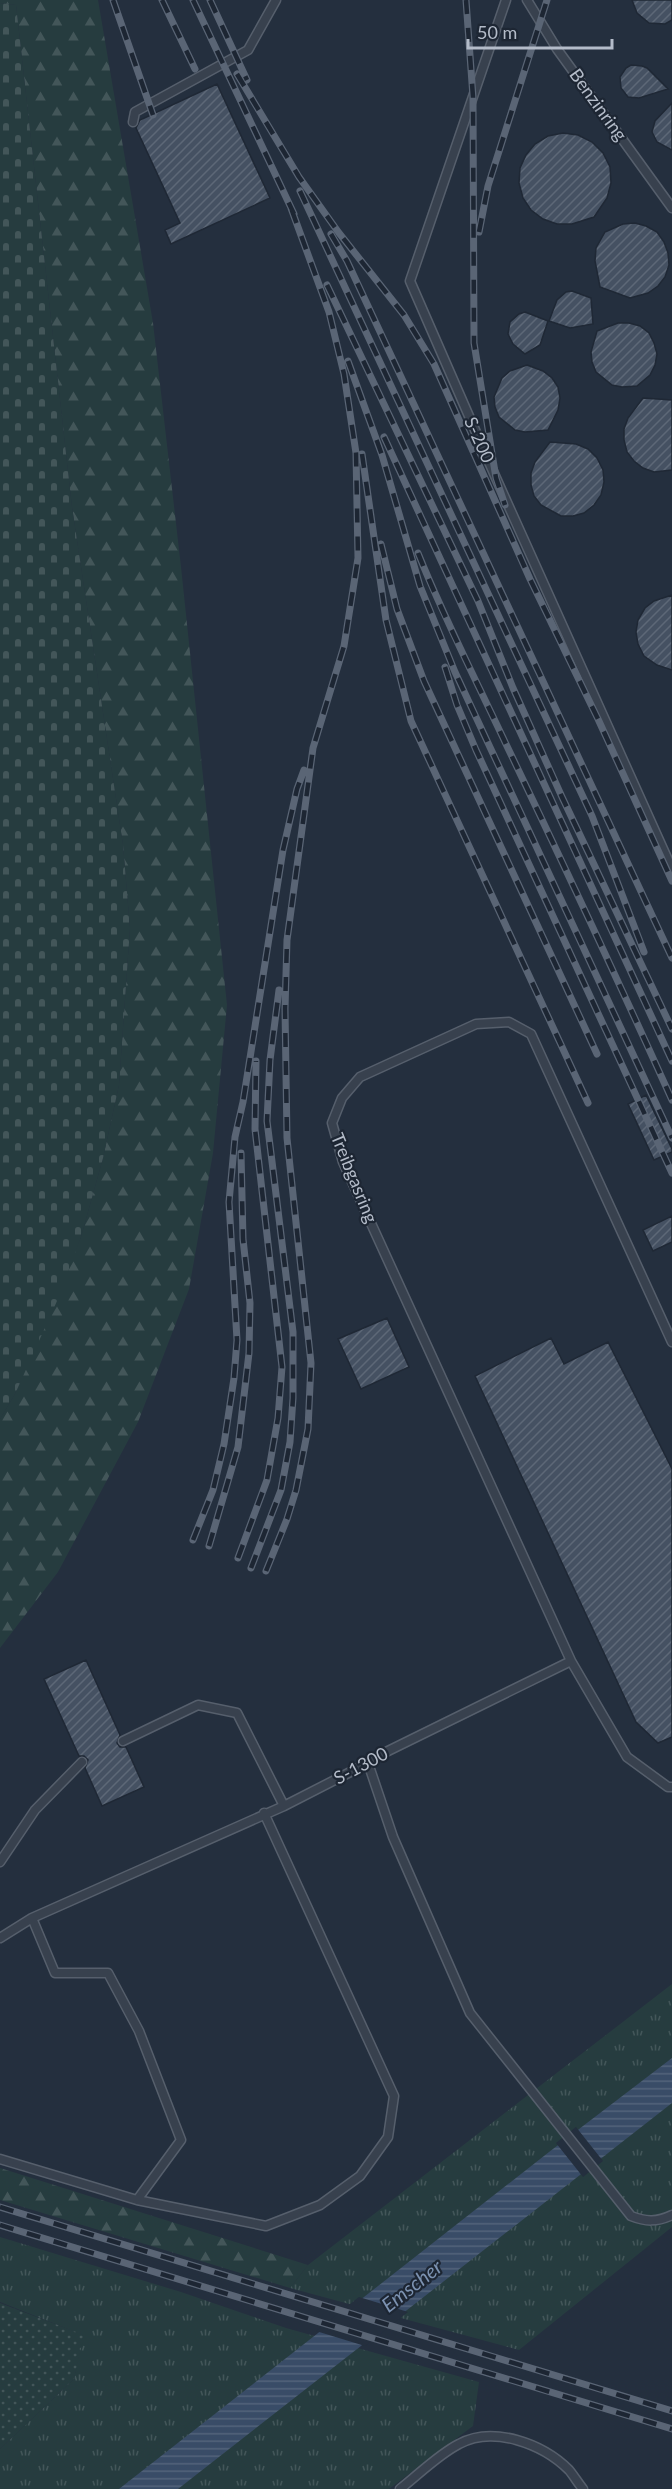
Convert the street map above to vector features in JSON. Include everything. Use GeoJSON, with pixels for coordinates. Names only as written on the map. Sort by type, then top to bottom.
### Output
{"type":"FeatureCollection","features":[{"type":"Feature","properties":{"kind":"lane"},"geometry":{"type":"LineString","coordinates":[[133,122],[135,112],[248,50],[276,0]]}},
{"type":"Feature","properties":{"kind":"lane","name":"S-200"},"geometry":{"type":"LineString","coordinates":[[506,0],[410,282],[672,869]]}},
{"type":"Feature","properties":{"kind":"lane","name":"Benzinring"},"geometry":{"type":"LineString","coordinates":[[527,0],[557,49],[672,208]]}},
{"type":"Feature","properties":{"kind":"lane","name":"Treibgasring"},"geometry":{"type":"LineString","coordinates":[[571,1662],[343,1162],[332,1123],[342,1098],[360,1077],[476,1024],[509,1022],[531,1034],[672,1342]]}},
{"type":"Feature","properties":{"kind":"lane"},"geometry":{"type":"LineString","coordinates":[[571,1662],[627,1757],[668,1787],[672,1787]]}},
{"type":"Feature","properties":{"kind":"lane","name":"S-1300"},"geometry":{"type":"LineString","coordinates":[[0,1938],[32,1918],[284,1806],[388,1751],[571,1662]]}},
{"type":"Feature","properties":{"kind":"lane"},"geometry":{"type":"LineString","coordinates":[[123,1741],[198,1705],[237,1713],[284,1806]]}},
{"type":"Feature","properties":{"kind":"lane"},"geometry":{"type":"LineString","coordinates":[[0,1862],[35,1810],[82,1762]]}},
{"type":"Feature","properties":{"kind":"lane"},"geometry":{"type":"LineString","coordinates":[[368,1763],[393,1837],[470,2013],[631,2216],[644,2221],[662,2220],[672,2215]]}},
{"type":"Feature","properties":{"kind":"lane"},"geometry":{"type":"LineString","coordinates":[[0,2159],[137,2199],[266,2226],[320,2205],[360,2176],[388,2136],[394,2096],[264,1814]]}},
{"type":"Feature","properties":{"kind":"lane"},"geometry":{"type":"LineString","coordinates":[[32,1918],[55,1973],[108,1973],[139,2031],[181,2140],[137,2199]]}},
{"type":"Feature","properties":{"kind":"lane"},"geometry":{"type":"LineString","coordinates":[[400,2489],[459,2443],[486,2437],[517,2440],[543,2451],[568,2470],[583,2489]]}},
{"type":"Feature","properties":{"kind":"green space"},"geometry":{"type":"Polygon","coordinates":[[[0,0],[98,0],[153,323],[227,1005],[213,1153],[189,1289],[138,1422],[58,1572],[0,1648],[0,1419],[15,1394],[81,1237],[103,1158],[119,1085],[130,928],[123,845],[72,507],[16,5],[0,3],[0,0]]]}},
{"type":"Feature","properties":{"kind":"green space"},"geometry":{"type":"Polygon","coordinates":[[[0,3],[16,5],[72,507],[123,845],[130,928],[119,1085],[103,1158],[81,1237],[57,1301],[15,1394],[0,1419],[0,3]]]}},
{"type":"Feature","properties":{"kind":"green space"},"geometry":{"type":"Polygon","coordinates":[[[672,1984],[672,2227],[519,2350],[290,2288],[308,2265],[672,1984]]]}},
{"type":"Feature","properties":{"kind":"green space"},"geometry":{"type":"Polygon","coordinates":[[[0,2168],[308,2265],[290,2288],[0,2200],[0,2168]]]}},
{"type":"Feature","properties":{"kind":"green space"},"geometry":{"type":"Polygon","coordinates":[[[0,2237],[181,2292],[286,2328],[479,2382],[473,2426],[389,2489],[0,2489],[0,2449],[74,2379],[83,2335],[0,2302],[0,2237]]]}},
{"type":"Feature","properties":{"kind":"green space"},"geometry":{"type":"Polygon","coordinates":[[[0,2303],[84,2335],[74,2379],[0,2449],[0,2303]]]}},
{"type":"Feature","properties":{"kind":"water","name":"Emscher"},"geometry":{"type":"Polygon","coordinates":[[[672,2058],[672,2103],[178,2489],[119,2489],[549,2152],[672,2058]]]}},
{"type":"Feature","properties":{"kind":"pier"},"geometry":{"type":"Polygon","coordinates":[[[576,2127],[603,2161],[583,2177],[556,2143],[576,2127]]]}},
{"type":"Feature","properties":{"kind":"pier"},"geometry":{"type":"Polygon","coordinates":[[[359,2297],[408,2312],[365,2346],[316,2331],[359,2297]]]}},
{"type":"Feature","properties":{"kind":"building"},"geometry":{"type":"Polygon","coordinates":[[[632,0],[672,0],[672,20],[665,24],[649,23],[637,13],[632,0]]]}},
{"type":"Feature","properties":{"kind":"building"},"geometry":{"type":"Polygon","coordinates":[[[631,65],[647,68],[668,89],[639,98],[628,97],[621,88],[620,77],[631,65]]]}},
{"type":"Feature","properties":{"kind":"building"},"geometry":{"type":"Polygon","coordinates":[[[217,84],[270,198],[171,244],[165,230],[180,223],[136,128],[140,120],[217,84]]]}},
{"type":"Feature","properties":{"kind":"building"},"geometry":{"type":"Polygon","coordinates":[[[672,103],[672,150],[657,142],[652,132],[655,121],[672,103]]]}},
{"type":"Feature","properties":{"kind":"building"},"geometry":{"type":"Polygon","coordinates":[[[563,133],[578,135],[592,142],[603,153],[610,167],[611,183],[607,198],[594,217],[572,224],[557,224],[543,219],[531,210],[523,198],[519,183],[520,168],[526,155],[535,144],[548,136],[563,133]]]}},
{"type":"Feature","properties":{"kind":"building"},"geometry":{"type":"Polygon","coordinates":[[[635,223],[657,232],[668,253],[669,265],[665,277],[658,286],[648,293],[630,298],[600,287],[595,261],[596,248],[605,232],[623,224],[635,223]]]}},
{"type":"Feature","properties":{"kind":"building"},"geometry":{"type":"Polygon","coordinates":[[[572,291],[591,298],[593,324],[570,328],[549,321],[557,300],[566,292],[572,291]]]}},
{"type":"Feature","properties":{"kind":"building"},"geometry":{"type":"Polygon","coordinates":[[[525,312],[548,321],[540,345],[525,354],[513,344],[508,334],[510,322],[525,312]]]}},
{"type":"Feature","properties":{"kind":"building"},"geometry":{"type":"Polygon","coordinates":[[[618,323],[640,326],[649,333],[654,343],[657,354],[655,365],[650,375],[637,386],[612,385],[596,372],[592,362],[591,352],[597,331],[618,323]]]}},
{"type":"Feature","properties":{"kind":"building"},"geometry":{"type":"Polygon","coordinates":[[[527,365],[543,371],[558,387],[560,398],[558,410],[548,430],[525,432],[515,430],[499,417],[495,407],[494,397],[502,378],[510,371],[527,365]]]}},
{"type":"Feature","properties":{"kind":"building"},"geometry":{"type":"Polygon","coordinates":[[[643,398],[672,400],[672,470],[654,472],[643,468],[627,452],[624,429],[628,418],[643,398]]]}},
{"type":"Feature","properties":{"kind":"building"},"geometry":{"type":"Polygon","coordinates":[[[550,442],[576,444],[588,449],[597,458],[603,470],[604,482],[601,495],[584,513],[561,516],[541,505],[534,496],[531,473],[535,462],[550,442]]]}},
{"type":"Feature","properties":{"kind":"building"},"geometry":{"type":"Polygon","coordinates":[[[672,595],[672,670],[657,665],[644,656],[638,644],[636,632],[638,620],[645,608],[654,601],[672,595]]]}},
{"type":"Feature","properties":{"kind":"building"},"geometry":{"type":"Polygon","coordinates":[[[646,1095],[672,1149],[672,1152],[654,1160],[628,1104],[646,1095]]]}},
{"type":"Feature","properties":{"kind":"building"},"geometry":{"type":"Polygon","coordinates":[[[672,1216],[672,1242],[653,1251],[643,1230],[672,1216]]]}},
{"type":"Feature","properties":{"kind":"building"},"geometry":{"type":"Polygon","coordinates":[[[387,1318],[409,1367],[361,1389],[338,1339],[387,1318]]]}},
{"type":"Feature","properties":{"kind":"building"},"geometry":{"type":"Polygon","coordinates":[[[551,1338],[564,1364],[608,1342],[672,1469],[672,1737],[658,1743],[636,1722],[475,1376],[551,1338]]]}},
{"type":"Feature","properties":{"kind":"building"},"geometry":{"type":"Polygon","coordinates":[[[86,1660],[120,1735],[117,1743],[120,1747],[126,1747],[144,1787],[102,1806],[85,1768],[88,1760],[84,1756],[79,1756],[44,1679],[86,1660]]]}},
{"type":"Feature","properties":{"kind":"railway"},"geometry":{"type":"LineString","coordinates":[[113,0],[153,115]]}},
{"type":"Feature","properties":{"kind":"railway"},"geometry":{"type":"LineString","coordinates":[[162,0],[195,69]]}},
{"type":"Feature","properties":{"kind":"railway"},"geometry":{"type":"LineString","coordinates":[[193,0],[294,214]]}},
{"type":"Feature","properties":{"kind":"railway"},"geometry":{"type":"LineString","coordinates":[[210,0],[247,80]]}},
{"type":"Feature","properties":{"kind":"railway"},"geometry":{"type":"LineString","coordinates":[[466,0],[473,97],[474,343],[496,478],[505,505]]}},
{"type":"Feature","properties":{"kind":"railway"},"geometry":{"type":"LineString","coordinates":[[479,232],[488,186],[547,0]]}},
{"type":"Feature","properties":{"kind":"railway"},"geometry":{"type":"LineString","coordinates":[[237,74],[299,177],[339,233],[404,315],[434,364],[530,579],[598,719],[672,881]]}},
{"type":"Feature","properties":{"kind":"railway"},"geometry":{"type":"LineString","coordinates":[[300,191],[592,816],[644,952]]}},
{"type":"Feature","properties":{"kind":"railway"},"geometry":{"type":"LineString","coordinates":[[266,1571],[296,1490],[308,1429],[311,1363],[287,1138],[285,1009],[287,940],[313,748],[344,646],[358,558],[356,453],[344,374],[329,312],[291,208]]}},
{"type":"Feature","properties":{"kind":"railway"},"geometry":{"type":"LineString","coordinates":[[331,234],[347,261],[672,958]]}},
{"type":"Feature","properties":{"kind":"railway"},"geometry":{"type":"LineString","coordinates":[[327,285],[478,601],[513,688],[562,797],[672,1029]]}},
{"type":"Feature","properties":{"kind":"railway"},"geometry":{"type":"LineString","coordinates":[[348,361],[382,455],[420,586],[455,672],[672,1138]]}},
{"type":"Feature","properties":{"kind":"railway"},"geometry":{"type":"LineString","coordinates":[[384,437],[672,1061]]}},
{"type":"Feature","properties":{"kind":"railway"},"geometry":{"type":"LineString","coordinates":[[362,454],[386,620],[411,721],[588,1103]]}},
{"type":"Feature","properties":{"kind":"railway"},"geometry":{"type":"LineString","coordinates":[[381,544],[397,609],[424,681],[597,1054]]}},
{"type":"Feature","properties":{"kind":"railway"},"geometry":{"type":"LineString","coordinates":[[418,553],[449,625],[590,921],[672,1100]]}},
{"type":"Feature","properties":{"kind":"railway"},"geometry":{"type":"LineString","coordinates":[[445,667],[457,705],[476,750],[672,1173]]}},
{"type":"Feature","properties":{"kind":"railway"},"geometry":{"type":"LineString","coordinates":[[193,1540],[213,1490],[224,1444],[234,1378],[237,1340],[229,1202],[235,1137],[243,1102],[283,850],[297,789],[304,770]]}},
{"type":"Feature","properties":{"kind":"railway"},"geometry":{"type":"LineString","coordinates":[[251,1568],[281,1490],[290,1442],[293,1398],[293,1332],[267,1121],[270,1060],[279,990]]}},
{"type":"Feature","properties":{"kind":"railway"},"geometry":{"type":"LineString","coordinates":[[238,1558],[267,1480],[278,1418],[282,1367],[255,1129],[256,1061]]}},
{"type":"Feature","properties":{"kind":"railway"},"geometry":{"type":"LineString","coordinates":[[209,1546],[238,1447],[249,1353],[250,1303],[243,1239],[241,1153]]}},
{"type":"Feature","properties":{"kind":"railway"},"geometry":{"type":"LineString","coordinates":[[0,2207],[672,2411]]}},
{"type":"Feature","properties":{"kind":"railway"},"geometry":{"type":"LineString","coordinates":[[0,2225],[672,2429]]}}]}
